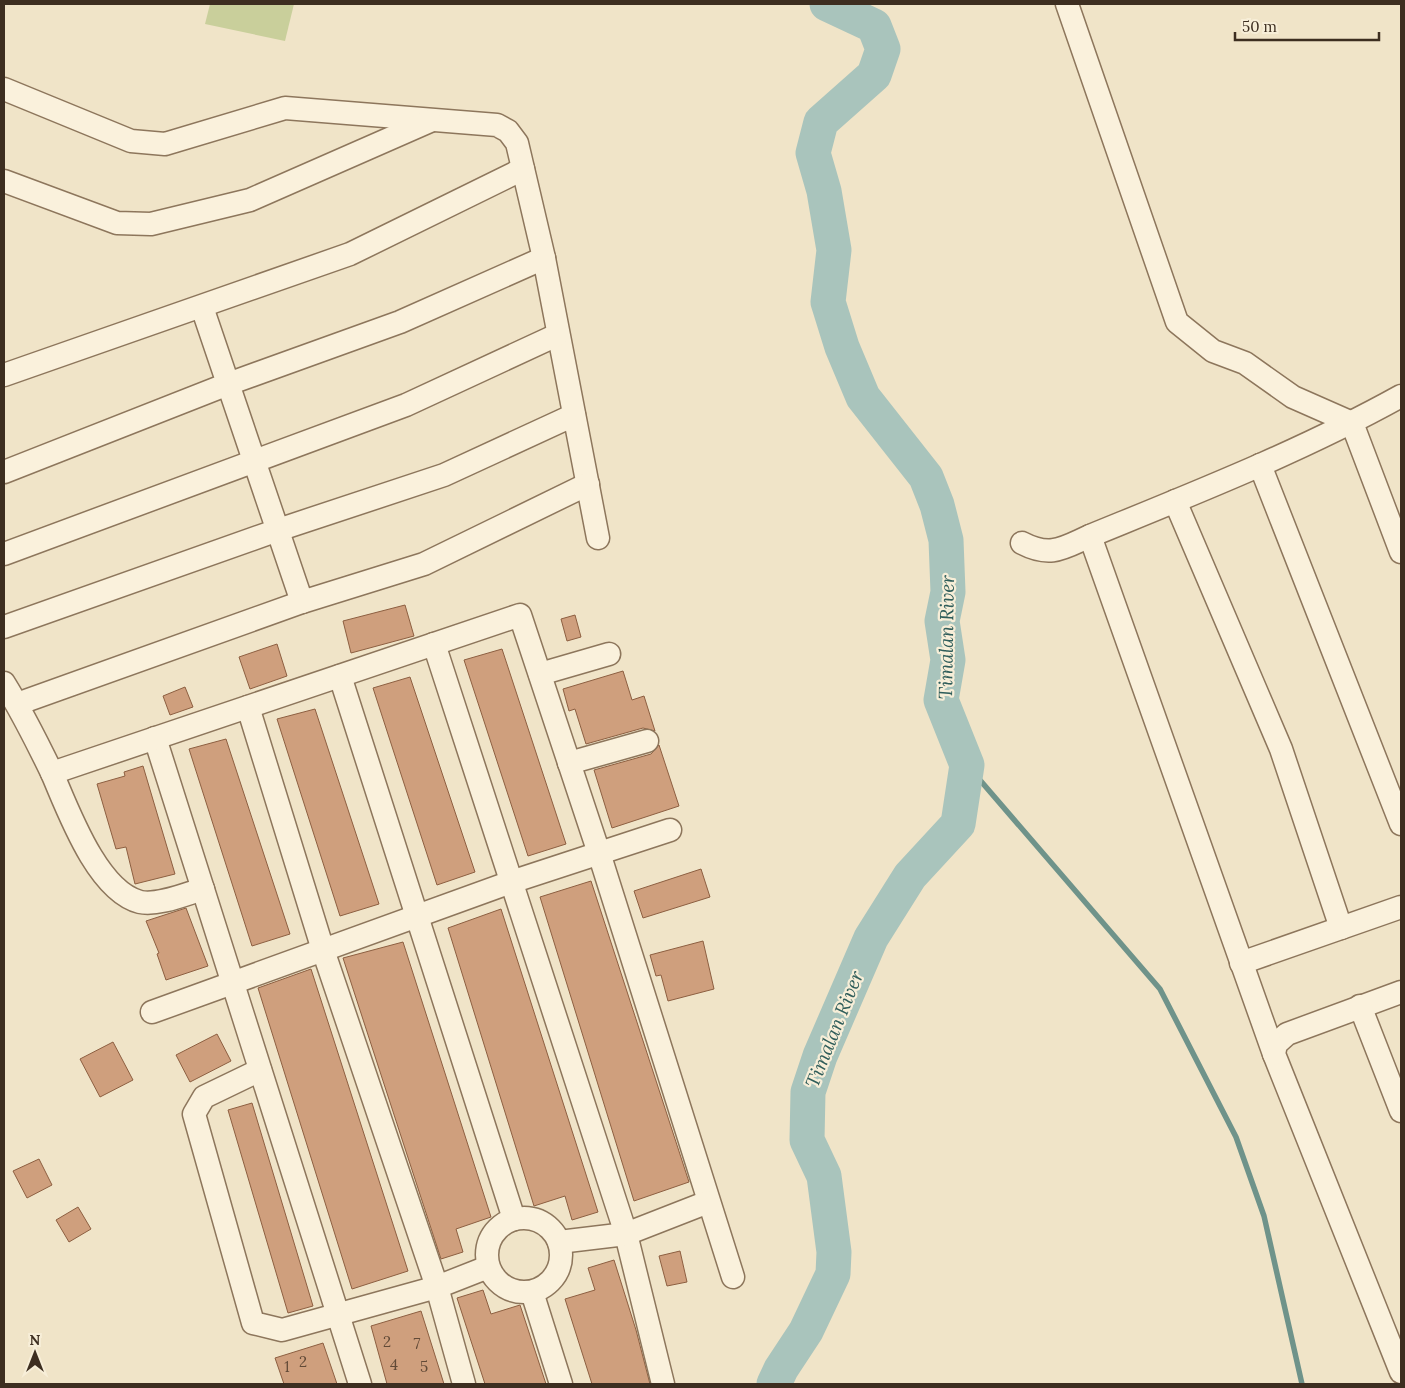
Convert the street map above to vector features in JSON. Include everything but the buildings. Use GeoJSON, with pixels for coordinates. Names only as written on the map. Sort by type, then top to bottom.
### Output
{"type":"FeatureCollection","features":[{"type":"Feature","properties":{"kind":"street"},"geometry":{"type":"LineString","coordinates":[[1067,4],[1177,322],[1213,351],[1245,363],[1293,397],[1352,424],[1401,552]]}},
{"type":"Feature","properties":{"kind":"street"},"geometry":{"type":"LineString","coordinates":[[4,89],[131,142],[165,144],[285,108],[497,124],[508,131],[517,143],[544,258],[557,335],[598,538]]}},
{"type":"Feature","properties":{"kind":"street"},"geometry":{"type":"LineString","coordinates":[[4,181],[117,223],[151,224],[250,200],[433,120]]}},
{"type":"Feature","properties":{"kind":"street"},"geometry":{"type":"LineString","coordinates":[[4,375],[350,254],[523,169]]}},
{"type":"Feature","properties":{"kind":"street"},"geometry":{"type":"LineString","coordinates":[[4,472],[228,384],[400,322],[544,258]]}},
{"type":"Feature","properties":{"kind":"street"},"geometry":{"type":"LineString","coordinates":[[202,306],[302,602]]}},
{"type":"Feature","properties":{"kind":"street"},"geometry":{"type":"LineString","coordinates":[[4,554],[406,405],[557,335]]}},
{"type":"Feature","properties":{"kind":"street"},"geometry":{"type":"LineString","coordinates":[[1022,543],[1043,552],[1059,550],[1352,424],[1401,396]]}},
{"type":"Feature","properties":{"kind":"street"},"geometry":{"type":"LineString","coordinates":[[4,627],[278,530],[444,475],[574,415]]}},
{"type":"Feature","properties":{"kind":"street"},"geometry":{"type":"LineString","coordinates":[[1260,465],[1401,824]]}},
{"type":"Feature","properties":{"kind":"street"},"geometry":{"type":"LineString","coordinates":[[18,704],[302,602],[424,564],[588,484]]}},
{"type":"Feature","properties":{"kind":"street"},"geometry":{"type":"LineString","coordinates":[[1175,501],[1281,748],[1341,928]]}},
{"type":"Feature","properties":{"kind":"street"},"geometry":{"type":"LineString","coordinates":[[1090,536],[1274,1054],[1401,1372]]}},
{"type":"Feature","properties":{"kind":"street"},"geometry":{"type":"LineString","coordinates":[[52,774],[520,615],[599,853],[732,1277]]}},
{"type":"Feature","properties":{"kind":"street"},"geometry":{"type":"LineString","coordinates":[[434,644],[626,1234],[663,1384]]}},
{"type":"Feature","properties":{"kind":"street"},"geometry":{"type":"LineString","coordinates":[[540,674],[609,654]]}},
{"type":"Feature","properties":{"kind":"street"},"geometry":{"type":"LineString","coordinates":[[340,676],[514,1219]]}},
{"type":"Feature","properties":{"kind":"street"},"geometry":{"type":"LineString","coordinates":[[4,683],[18,704],[52,774],[71,819],[102,874],[124,894],[140,902],[164,900],[203,889]]}},
{"type":"Feature","properties":{"kind":"street"},"geometry":{"type":"LineString","coordinates":[[248,707],[323,950],[437,1287],[464,1384]]}},
{"type":"Feature","properties":{"kind":"street"},"geometry":{"type":"LineString","coordinates":[[155,738],[360,1384]]}},
{"type":"Feature","properties":{"kind":"street"},"geometry":{"type":"LineString","coordinates":[[569,763],[646,741]]}},
{"type":"Feature","properties":{"kind":"street"},"geometry":{"type":"LineString","coordinates":[[152,1012],[511,882],[670,830]]}},
{"type":"Feature","properties":{"kind":"street"},"geometry":{"type":"LineString","coordinates":[[1241,963],[1401,907]]}},
{"type":"Feature","properties":{"kind":"street"},"geometry":{"type":"LineString","coordinates":[[1274,1054],[1276,1044],[1287,1034],[1401,992]]}},
{"type":"Feature","properties":{"kind":"street"},"geometry":{"type":"LineString","coordinates":[[1360,1006],[1401,1111]]}},
{"type":"Feature","properties":{"kind":"street"},"geometry":{"type":"LineString","coordinates":[[260,1070],[204,1097],[194,1114],[253,1323],[282,1330],[437,1287],[488,1266]]}},
{"type":"Feature","properties":{"kind":"street"},"geometry":{"type":"LineString","coordinates":[[559,1242],[626,1234],[708,1202]]}},
{"type":"Feature","properties":{"kind":"street"},"geometry":{"type":"LineString","coordinates":[[514,1219],[532,1219],[549,1227],[559,1242],[561,1263],[551,1282],[532,1292],[514,1291],[498,1282],[488,1266],[487,1247],[496,1230],[514,1219]]}},
{"type":"Feature","properties":{"kind":"street"},"geometry":{"type":"LineString","coordinates":[[532,1292],[562,1384]]}},
{"type":"Feature","properties":{"kind":"green space"},"geometry":{"type":"Polygon","coordinates":[[[210,4],[294,4],[285,41],[205,24],[210,4]]]}},
{"type":"Feature","properties":{"kind":"waterway","name":"Timalan River"},"geometry":{"type":"LineString","coordinates":[[774,1384],[781,1369],[806,1331],[833,1274],[834,1252],[824,1176],[807,1140],[808,1092],[820,1056],[871,938],[910,876],[958,824],[967,765],[941,700],[948,660],[942,621],[948,592],[946,540],[937,505],[926,477],[863,397],[842,347],[828,302],[834,250],[824,191],[813,153],[821,122],[874,75],[883,49],[874,26],[827,4]]}},
{"type":"Feature","properties":{"kind":"waterway"},"geometry":{"type":"LineString","coordinates":[[967,765],[1160,989],[1236,1137],[1264,1216],[1302,1384]]}}]}
